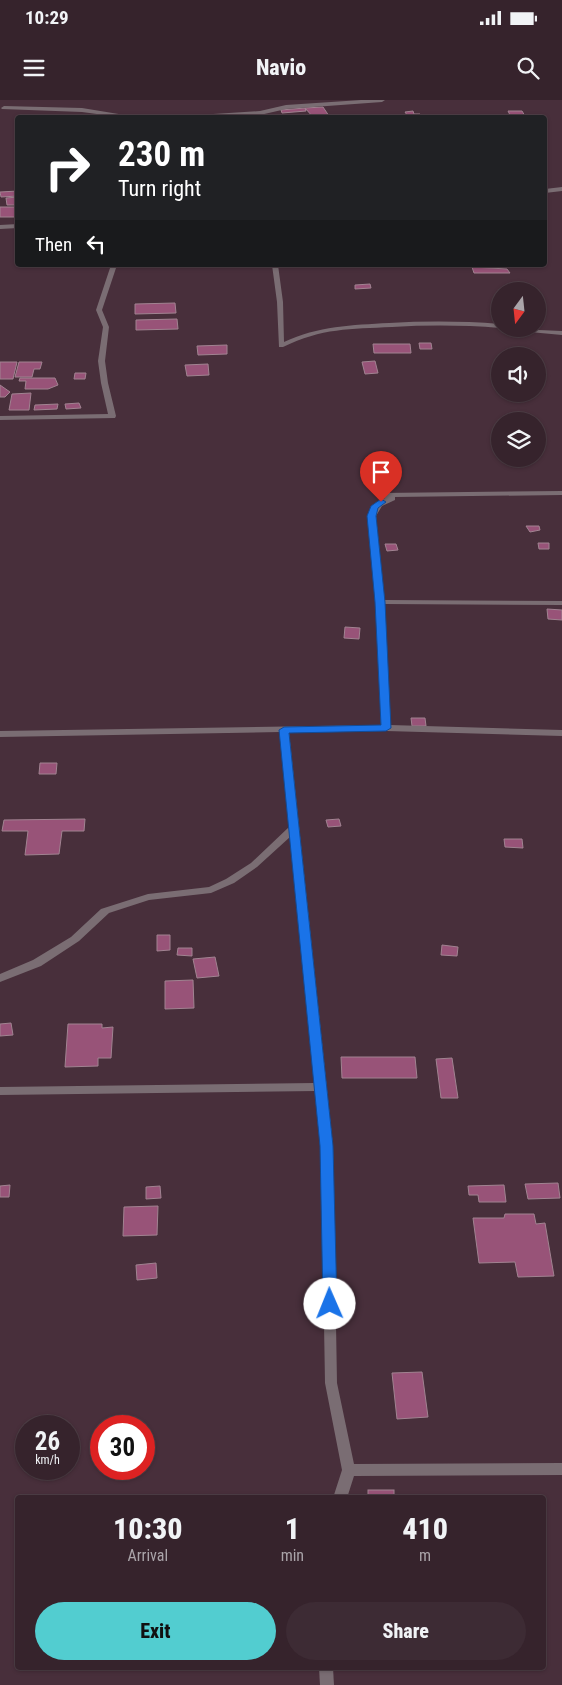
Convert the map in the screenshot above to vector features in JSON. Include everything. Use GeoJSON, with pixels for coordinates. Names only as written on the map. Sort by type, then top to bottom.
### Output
{"type":"FeatureCollection","features":[{"type":"Feature","properties":{"kind":"street"},"geometry":{"type":"LineString","coordinates":[[242,115],[320,104],[382,100]]}},
{"type":"Feature","properties":{"kind":"street"},"geometry":{"type":"LineString","coordinates":[[4,108],[82,110],[119,115]]}},
{"type":"Feature","properties":{"kind":"street"},"geometry":{"type":"LineString","coordinates":[[547,191],[562,189]]}},
{"type":"Feature","properties":{"kind":"street"},"geometry":{"type":"LineString","coordinates":[[0,227],[15,226]]}},
{"type":"Feature","properties":{"kind":"street"},"geometry":{"type":"LineString","coordinates":[[0,418],[112,416],[102,376],[102,342],[106,327],[99,310],[113,267]]}},
{"type":"Feature","properties":{"kind":"street"},"geometry":{"type":"LineString","coordinates":[[275,267],[280,302],[281,346],[301,336],[351,327],[436,323],[491,325]]}},
{"type":"Feature","properties":{"kind":"street"},"geometry":{"type":"LineString","coordinates":[[546,332],[562,333]]}},
{"type":"Feature","properties":{"kind":"street"},"geometry":{"type":"LineString","coordinates":[[386,728],[380,602],[372,516],[374,507],[392,498],[384,495],[562,493]]}},
{"type":"Feature","properties":{"kind":"street"},"geometry":{"type":"LineString","coordinates":[[380,602],[562,604]]}},
{"type":"Feature","properties":{"kind":"street"},"geometry":{"type":"LineString","coordinates":[[0,734],[386,728],[562,733]]}},
{"type":"Feature","properties":{"kind":"street"},"geometry":{"type":"LineString","coordinates":[[284,730],[327,1146],[331,1384],[349,1470],[341,1495]]}},
{"type":"Feature","properties":{"kind":"street"},"geometry":{"type":"LineString","coordinates":[[0,978],[37,963],[74,939],[105,911],[148,897],[211,890],[230,881],[254,865],[294,828]]}},
{"type":"Feature","properties":{"kind":"street"},"geometry":{"type":"LineString","coordinates":[[0,1091],[40,1092],[232,1086],[321,1087]]}},
{"type":"Feature","properties":{"kind":"street"},"geometry":{"type":"LineString","coordinates":[[349,1470],[562,1469]]}},
{"type":"Feature","properties":{"kind":"street"},"geometry":{"type":"LineString","coordinates":[[326,1670],[327,1685]]}},
{"type":"Feature","properties":{"kind":"building"},"geometry":{"type":"Polygon","coordinates":[[[323,107],[328,115],[311,115],[305,108],[323,107]]]}},
{"type":"Feature","properties":{"kind":"building"},"geometry":{"type":"Polygon","coordinates":[[[305,108],[306,111],[282,113],[281,110],[305,108]]]}},
{"type":"Feature","properties":{"kind":"building"},"geometry":{"type":"Polygon","coordinates":[[[413,111],[414,114],[421,115],[407,115],[405,112],[413,111]]]}},
{"type":"Feature","properties":{"kind":"building"},"geometry":{"type":"Polygon","coordinates":[[[508,111],[522,111],[524,115],[510,115],[508,111]]]}},
{"type":"Feature","properties":{"kind":"building"},"geometry":{"type":"Polygon","coordinates":[[[15,191],[15,196],[1,197],[0,192],[15,191]]]}},
{"type":"Feature","properties":{"kind":"building"},"geometry":{"type":"Polygon","coordinates":[[[15,197],[15,205],[7,205],[6,198],[15,197]]]}},
{"type":"Feature","properties":{"kind":"building"},"geometry":{"type":"Polygon","coordinates":[[[0,207],[15,207],[15,217],[0,217],[0,207]]]}},
{"type":"Feature","properties":{"kind":"building"},"geometry":{"type":"Polygon","coordinates":[[[472,267],[507,269],[510,273],[474,273],[472,267]]]}},
{"type":"Feature","properties":{"kind":"building"},"geometry":{"type":"Polygon","coordinates":[[[370,284],[371,288],[355,289],[355,285],[370,284]]]}},
{"type":"Feature","properties":{"kind":"building"},"geometry":{"type":"Polygon","coordinates":[[[175,303],[176,313],[135,314],[135,304],[175,303]]]}},
{"type":"Feature","properties":{"kind":"building"},"geometry":{"type":"Polygon","coordinates":[[[177,319],[178,329],[136,330],[136,320],[177,319]]]}},
{"type":"Feature","properties":{"kind":"building"},"geometry":{"type":"Polygon","coordinates":[[[419,343],[431,343],[432,349],[420,349],[419,343]]]}},
{"type":"Feature","properties":{"kind":"building"},"geometry":{"type":"Polygon","coordinates":[[[373,344],[410,344],[411,353],[374,353],[373,344]]]}},
{"type":"Feature","properties":{"kind":"building"},"geometry":{"type":"Polygon","coordinates":[[[227,345],[227,354],[198,355],[197,346],[227,345]]]}},
{"type":"Feature","properties":{"kind":"building"},"geometry":{"type":"Polygon","coordinates":[[[375,361],[378,373],[365,374],[362,362],[375,361]]]}},
{"type":"Feature","properties":{"kind":"building"},"geometry":{"type":"Polygon","coordinates":[[[0,362],[17,362],[13,379],[0,379],[0,362]]]}},
{"type":"Feature","properties":{"kind":"building"},"geometry":{"type":"Polygon","coordinates":[[[19,362],[42,362],[40,369],[34,369],[32,377],[15,377],[19,362]]]}},
{"type":"Feature","properties":{"kind":"building"},"geometry":{"type":"Polygon","coordinates":[[[208,364],[209,375],[187,376],[185,365],[208,364]]]}},
{"type":"Feature","properties":{"kind":"building"},"geometry":{"type":"Polygon","coordinates":[[[75,373],[86,373],[85,379],[74,379],[75,373]]]}},
{"type":"Feature","properties":{"kind":"building"},"geometry":{"type":"Polygon","coordinates":[[[20,378],[55,378],[58,385],[48,389],[25,389],[26,381],[19,381],[20,378]]]}},
{"type":"Feature","properties":{"kind":"building"},"geometry":{"type":"Polygon","coordinates":[[[0,385],[10,392],[5,397],[0,397],[0,385]]]}},
{"type":"Feature","properties":{"kind":"building"},"geometry":{"type":"Polygon","coordinates":[[[31,393],[29,410],[9,410],[12,394],[31,393]]]}},
{"type":"Feature","properties":{"kind":"building"},"geometry":{"type":"Polygon","coordinates":[[[79,403],[81,408],[66,409],[65,404],[79,403]]]}},
{"type":"Feature","properties":{"kind":"building"},"geometry":{"type":"Polygon","coordinates":[[[58,404],[57,409],[34,410],[35,405],[58,404]]]}},
{"type":"Feature","properties":{"kind":"building"},"geometry":{"type":"Polygon","coordinates":[[[526,526],[539,526],[540,530],[530,532],[526,526]]]}},
{"type":"Feature","properties":{"kind":"building"},"geometry":{"type":"Polygon","coordinates":[[[538,543],[549,543],[549,549],[539,549],[538,543]]]}},
{"type":"Feature","properties":{"kind":"building"},"geometry":{"type":"Polygon","coordinates":[[[385,544],[396,544],[398,550],[387,551],[385,544]]]}},
{"type":"Feature","properties":{"kind":"building"},"geometry":{"type":"Polygon","coordinates":[[[547,609],[562,610],[562,620],[548,619],[547,609]]]}},
{"type":"Feature","properties":{"kind":"building"},"geometry":{"type":"Polygon","coordinates":[[[345,627],[360,628],[359,639],[344,638],[345,627]]]}},
{"type":"Feature","properties":{"kind":"building"},"geometry":{"type":"Polygon","coordinates":[[[411,718],[425,718],[426,726],[412,726],[411,718]]]}},
{"type":"Feature","properties":{"kind":"building"},"geometry":{"type":"Polygon","coordinates":[[[40,763],[57,763],[56,774],[39,774],[40,763]]]}},
{"type":"Feature","properties":{"kind":"building"},"geometry":{"type":"Polygon","coordinates":[[[85,819],[84,831],[62,831],[59,854],[25,855],[28,831],[2,831],[4,820],[85,819]]]}},
{"type":"Feature","properties":{"kind":"building"},"geometry":{"type":"Polygon","coordinates":[[[339,819],[341,826],[328,827],[326,820],[339,819]]]}},
{"type":"Feature","properties":{"kind":"building"},"geometry":{"type":"Polygon","coordinates":[[[504,839],[522,839],[523,848],[505,847],[504,839]]]}},
{"type":"Feature","properties":{"kind":"building"},"geometry":{"type":"Polygon","coordinates":[[[157,935],[170,935],[170,950],[157,951],[157,935]]]}},
{"type":"Feature","properties":{"kind":"building"},"geometry":{"type":"Polygon","coordinates":[[[442,945],[458,947],[457,956],[441,955],[442,945]]]}},
{"type":"Feature","properties":{"kind":"building"},"geometry":{"type":"Polygon","coordinates":[[[178,948],[192,948],[192,956],[177,955],[178,948]]]}},
{"type":"Feature","properties":{"kind":"building"},"geometry":{"type":"Polygon","coordinates":[[[215,957],[219,976],[197,978],[193,959],[215,957]]]}},
{"type":"Feature","properties":{"kind":"building"},"geometry":{"type":"Polygon","coordinates":[[[193,980],[194,1008],[165,1009],[165,981],[193,980]]]}},
{"type":"Feature","properties":{"kind":"building"},"geometry":{"type":"Polygon","coordinates":[[[11,1023],[13,1035],[0,1036],[0,1024],[11,1023]]]}},
{"type":"Feature","properties":{"kind":"building"},"geometry":{"type":"Polygon","coordinates":[[[68,1024],[102,1024],[102,1028],[113,1027],[111,1058],[98,1058],[98,1066],[65,1067],[68,1024]]]}},
{"type":"Feature","properties":{"kind":"building"},"geometry":{"type":"Polygon","coordinates":[[[341,1057],[415,1057],[417,1078],[342,1078],[341,1057]]]}},
{"type":"Feature","properties":{"kind":"building"},"geometry":{"type":"Polygon","coordinates":[[[452,1058],[458,1098],[441,1098],[436,1059],[452,1058]]]}},
{"type":"Feature","properties":{"kind":"building"},"geometry":{"type":"Polygon","coordinates":[[[558,1183],[560,1198],[528,1199],[525,1184],[558,1183]]]}},
{"type":"Feature","properties":{"kind":"building"},"geometry":{"type":"Polygon","coordinates":[[[10,1185],[9,1197],[0,1197],[0,1186],[10,1185]]]}},
{"type":"Feature","properties":{"kind":"building"},"geometry":{"type":"Polygon","coordinates":[[[504,1185],[506,1202],[479,1202],[478,1195],[469,1195],[468,1186],[504,1185]]]}},
{"type":"Feature","properties":{"kind":"building"},"geometry":{"type":"Polygon","coordinates":[[[160,1186],[161,1198],[146,1199],[146,1187],[160,1186]]]}},
{"type":"Feature","properties":{"kind":"building"},"geometry":{"type":"Polygon","coordinates":[[[158,1206],[157,1235],[123,1236],[124,1207],[158,1206]]]}},
{"type":"Feature","properties":{"kind":"building"},"geometry":{"type":"Polygon","coordinates":[[[505,1214],[534,1214],[536,1224],[545,1223],[554,1276],[518,1277],[515,1262],[479,1263],[473,1218],[504,1218],[505,1214]]]}},
{"type":"Feature","properties":{"kind":"building"},"geometry":{"type":"Polygon","coordinates":[[[156,1263],[157,1278],[137,1280],[136,1265],[156,1263]]]}},
{"type":"Feature","properties":{"kind":"building"},"geometry":{"type":"Polygon","coordinates":[[[422,1372],[428,1417],[397,1419],[392,1373],[422,1372]]]}},
{"type":"Feature","properties":{"kind":"building"},"geometry":{"type":"Polygon","coordinates":[[[368,1490],[394,1490],[394,1495],[368,1495],[368,1490]]]}},
{"type":"Feature","properties":{"kind":"route"},"geometry":{"type":"LineString","coordinates":[[330,1304],[327,1146],[284,730],[386,728],[380,602],[372,516],[374,507],[381,502]]}}]}
